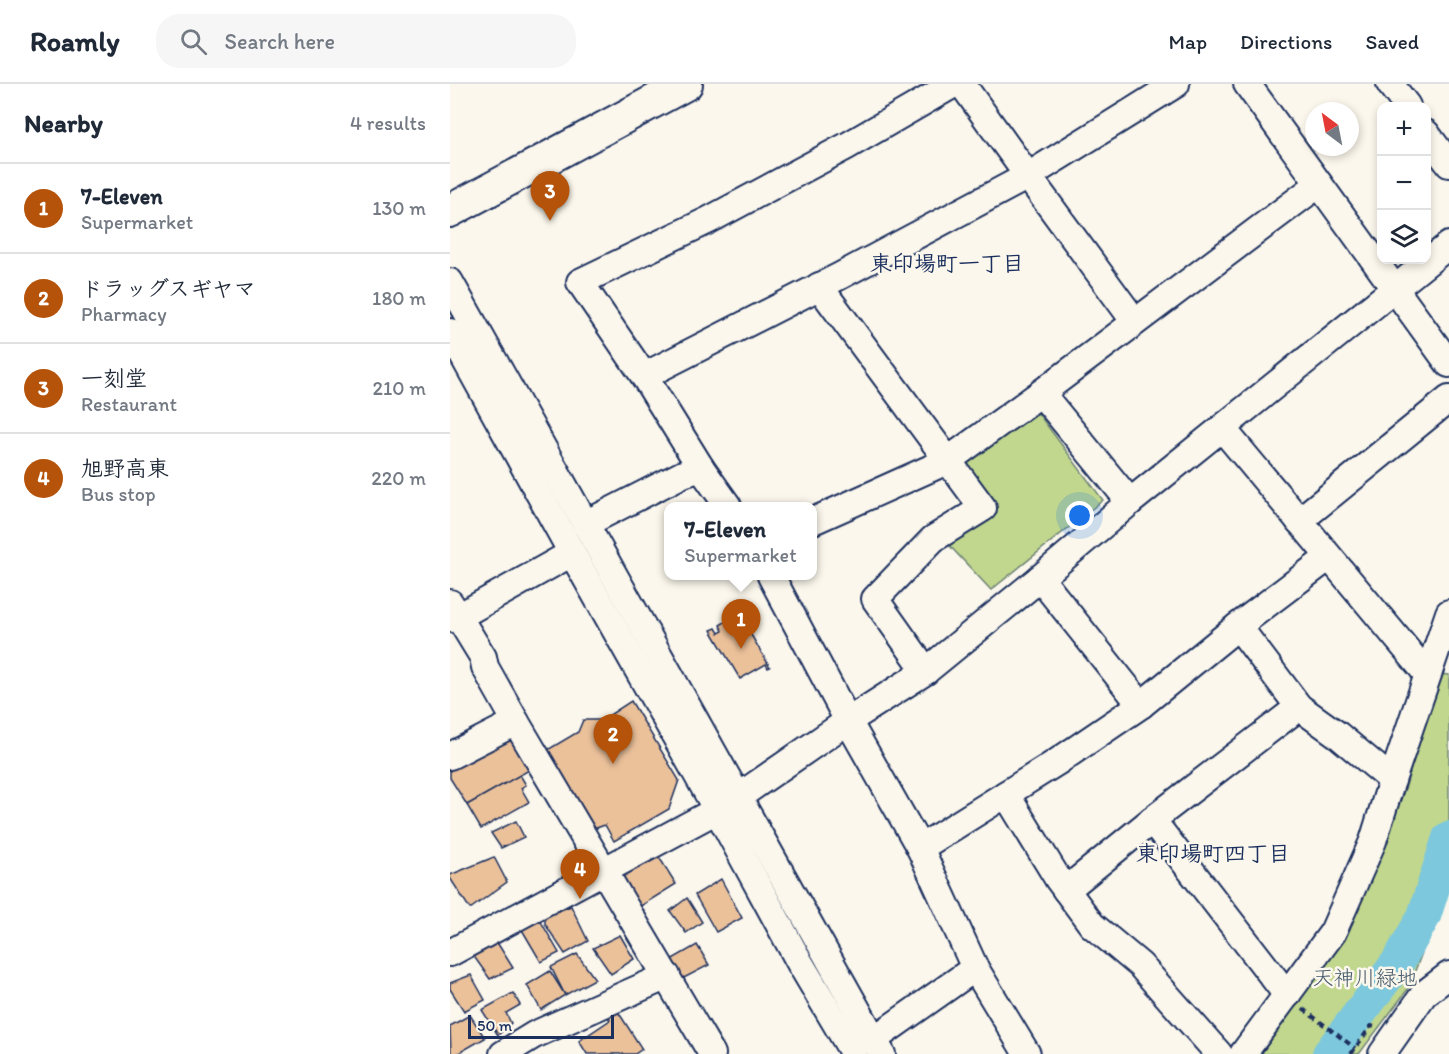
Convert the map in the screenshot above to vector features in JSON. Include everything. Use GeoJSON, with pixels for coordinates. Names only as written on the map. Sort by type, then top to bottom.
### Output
{"type":"FeatureCollection","features":[{"type":"Feature","properties":{"kind":"main road"},"geometry":{"type":"LineString","coordinates":[[450,211],[686,84]]}},
{"type":"Feature","properties":{"kind":"street"},"geometry":{"type":"LineString","coordinates":[[725,502],[644,376],[580,282],[710,220],[847,146],[954,84]]}},
{"type":"Feature","properties":{"kind":"street"},"geometry":{"type":"LineString","coordinates":[[962,84],[1135,322]]}},
{"type":"Feature","properties":{"kind":"street"},"geometry":{"type":"LineString","coordinates":[[644,376],[1028,176],[1176,84]]}},
{"type":"Feature","properties":{"kind":"street"},"geometry":{"type":"LineString","coordinates":[[1247,84],[1449,364]]}},
{"type":"Feature","properties":{"kind":"street"},"geometry":{"type":"LineString","coordinates":[[1390,84],[1404,102]]}},
{"type":"Feature","properties":{"kind":"street"},"geometry":{"type":"LineString","coordinates":[[1431,140],[1449,164]]}},
{"type":"Feature","properties":{"kind":"street"},"geometry":{"type":"LineString","coordinates":[[817,519],[947,461],[1319,184]]}},
{"type":"Feature","properties":{"kind":"street"},"geometry":{"type":"LineString","coordinates":[[450,953],[717,810],[926,671],[1130,502],[1449,245]]}},
{"type":"Feature","properties":{"kind":"street"},"geometry":{"type":"LineString","coordinates":[[450,282],[738,797],[869,1049]]}},
{"type":"Feature","properties":{"kind":"street"},"geometry":{"type":"LineString","coordinates":[[819,286],[983,508],[933,539],[875,599],[926,671]]}},
{"type":"Feature","properties":{"kind":"street"},"geometry":{"type":"LineString","coordinates":[[450,332],[800,963],[869,1049]]}},
{"type":"Feature","properties":{"kind":"street"},"geometry":{"type":"LineString","coordinates":[[1041,393],[1130,502]]}},
{"type":"Feature","properties":{"kind":"street"},"geometry":{"type":"LineString","coordinates":[[1299,521],[1449,399]]}},
{"type":"Feature","properties":{"kind":"street"},"geometry":{"type":"LineString","coordinates":[[1222,428],[1427,674]]}},
{"type":"Feature","properties":{"kind":"street"},"geometry":{"type":"LineString","coordinates":[[585,524],[683,474],[701,468]]}},
{"type":"Feature","properties":{"kind":"street"},"geometry":{"type":"LineString","coordinates":[[572,554],[453,613],[483,657],[484,667],[712,1054]]}},
{"type":"Feature","properties":{"kind":"street"},"geometry":{"type":"LineString","coordinates":[[920,848],[1057,762],[1141,705],[1238,626],[1329,557]]}},
{"type":"Feature","properties":{"kind":"street"},"geometry":{"type":"LineString","coordinates":[[1040,578],[1141,705]]}},
{"type":"Feature","properties":{"kind":"street"},"geometry":{"type":"LineString","coordinates":[[773,580],[848,721],[920,848],[975,968],[1027,1054]]}},
{"type":"Feature","properties":{"kind":"street"},"geometry":{"type":"LineString","coordinates":[[1243,1054],[1294,1002],[1333,932],[1373,841],[1449,613]]}},
{"type":"Feature","properties":{"kind":"street"},"geometry":{"type":"LineString","coordinates":[[1238,626],[1299,707],[1338,735],[1392,780]]}},
{"type":"Feature","properties":{"kind":"street"},"geometry":{"type":"LineString","coordinates":[[1066,890],[1152,820],[1299,707]]}},
{"type":"Feature","properties":{"kind":"street"},"geometry":{"type":"LineString","coordinates":[[450,756],[516,722]]}},
{"type":"Feature","properties":{"kind":"street"},"geometry":{"type":"LineString","coordinates":[[1006,794],[1066,890],[1092,925],[1140,965],[1219,1054]]}},
{"type":"Feature","properties":{"kind":"street"},"geometry":{"type":"LineString","coordinates":[[1152,820],[1294,1002]]}},
{"type":"Feature","properties":{"kind":"street"},"geometry":{"type":"LineString","coordinates":[[869,1049],[975,968]]}},
{"type":"Feature","properties":{"kind":"street"},"geometry":{"type":"LineString","coordinates":[[1382,1054],[1424,994],[1449,975]]}},
{"type":"Feature","properties":{"kind":"street"},"geometry":{"type":"LineString","coordinates":[[503,1054],[534,1035],[667,976]]}},
{"type":"Feature","properties":{"kind":"path"},"geometry":{"type":"LineString","coordinates":[[1294,1002],[1355,1048]]}},
{"type":"Feature","properties":{"kind":"green space"},"geometry":{"type":"Polygon","coordinates":[[[1037,412],[1103,500],[991,590],[949,545],[997,512],[960,463],[1037,412]]]}},
{"type":"Feature","properties":{"kind":"green space","name":"天神川緑地"},"geometry":{"type":"Polygon","coordinates":[[[1438,674],[1449,675],[1449,883],[1408,989],[1359,1054],[1261,1054],[1345,938],[1406,786],[1438,674]]]}},
{"type":"Feature","properties":{"kind":"building"},"geometry":{"type":"Polygon","coordinates":[[[737,611],[770,667],[768,668],[766,664],[740,679],[711,630],[716,628],[719,633],[723,631],[720,625],[733,617],[731,614],[737,611]]]}},
{"type":"Feature","properties":{"kind":"building"},"geometry":{"type":"Polygon","coordinates":[[[631,701],[679,780],[669,809],[614,841],[605,825],[585,832],[539,755],[578,732],[583,720],[602,720],[631,701]]]}},
{"type":"Feature","properties":{"kind":"building"},"geometry":{"type":"Polygon","coordinates":[[[512,734],[531,769],[467,805],[450,778],[450,764],[512,734]]]}},
{"type":"Feature","properties":{"kind":"building"},"geometry":{"type":"Polygon","coordinates":[[[520,775],[526,785],[521,788],[529,802],[481,829],[467,805],[520,775]]]}},
{"type":"Feature","properties":{"kind":"building"},"geometry":{"type":"Polygon","coordinates":[[[516,821],[524,837],[501,848],[491,833],[516,821]]]}},
{"type":"Feature","properties":{"kind":"building"},"geometry":{"type":"Polygon","coordinates":[[[494,857],[507,882],[470,909],[450,875],[494,857]]]}},
{"type":"Feature","properties":{"kind":"building"},"geometry":{"type":"Polygon","coordinates":[[[659,857],[676,884],[636,909],[617,879],[659,857]]]}},
{"type":"Feature","properties":{"kind":"building"},"geometry":{"type":"Polygon","coordinates":[[[721,879],[742,918],[716,932],[695,895],[721,879]]]}},
{"type":"Feature","properties":{"kind":"building"},"geometry":{"type":"Polygon","coordinates":[[[687,898],[702,922],[686,933],[670,911],[687,898]]]}},
{"type":"Feature","properties":{"kind":"building"},"geometry":{"type":"Polygon","coordinates":[[[571,906],[588,941],[565,954],[545,924],[545,916],[571,906]]]}},
{"type":"Feature","properties":{"kind":"building"},"geometry":{"type":"Polygon","coordinates":[[[540,920],[559,953],[541,962],[521,928],[540,920]]]}},
{"type":"Feature","properties":{"kind":"building"},"geometry":{"type":"Polygon","coordinates":[[[620,935],[634,959],[611,974],[593,948],[620,935]]]}},
{"type":"Feature","properties":{"kind":"building"},"geometry":{"type":"Polygon","coordinates":[[[493,936],[513,968],[490,979],[470,951],[493,936]]]}},
{"type":"Feature","properties":{"kind":"building"},"geometry":{"type":"Polygon","coordinates":[[[697,945],[709,965],[680,980],[669,961],[697,945]]]}},
{"type":"Feature","properties":{"kind":"building"},"geometry":{"type":"Polygon","coordinates":[[[577,954],[595,979],[565,995],[551,967],[577,954]]]}},
{"type":"Feature","properties":{"kind":"building"},"geometry":{"type":"Polygon","coordinates":[[[550,971],[565,995],[541,1010],[527,985],[550,971]]]}},
{"type":"Feature","properties":{"kind":"building"},"geometry":{"type":"Polygon","coordinates":[[[471,975],[485,1000],[464,1011],[450,989],[450,983],[471,975]]]}},
{"type":"Feature","properties":{"kind":"building"},"geometry":{"type":"Polygon","coordinates":[[[513,993],[520,1005],[506,1013],[511,1023],[498,1035],[482,1010],[513,993]]]}},
{"type":"Feature","properties":{"kind":"building"},"geometry":{"type":"Polygon","coordinates":[[[617,1010],[642,1049],[635,1054],[587,1054],[579,1041],[610,1020],[607,1016],[617,1010]]]}},
{"type":"Feature","properties":{"kind":"building"},"geometry":{"type":"Polygon","coordinates":[[[470,1015],[485,1038],[457,1054],[451,1054],[450,1026],[470,1015]]]}},
{"type":"Feature","properties":{"kind":"waterway"},"geometry":{"type":"LineString","coordinates":[[1329,1054],[1398,962],[1424,916],[1449,838]]}},
{"type":"Feature","properties":{"kind":"place","name":"一刻堂"},"geometry":{"type":"Point","coordinates":[550,221]}},
{"type":"Feature","properties":{"kind":"place","name":"7-Eleven"},"geometry":{"type":"Point","coordinates":[741,649]}},
{"type":"Feature","properties":{"kind":"place","name":"ドラッグスギヤマ"},"geometry":{"type":"Point","coordinates":[613,764]}},
{"type":"Feature","properties":{"kind":"place","name":"旭野高東"},"geometry":{"type":"Point","coordinates":[580,899]}},
{"type":"Feature","properties":{"kind":"district","name":"東印場町一丁目"},"geometry":{"type":"Point","coordinates":[947,263]}},
{"type":"Feature","properties":{"kind":"district","name":"東印場町四丁目"},"geometry":{"type":"Point","coordinates":[1213,853]}}]}
